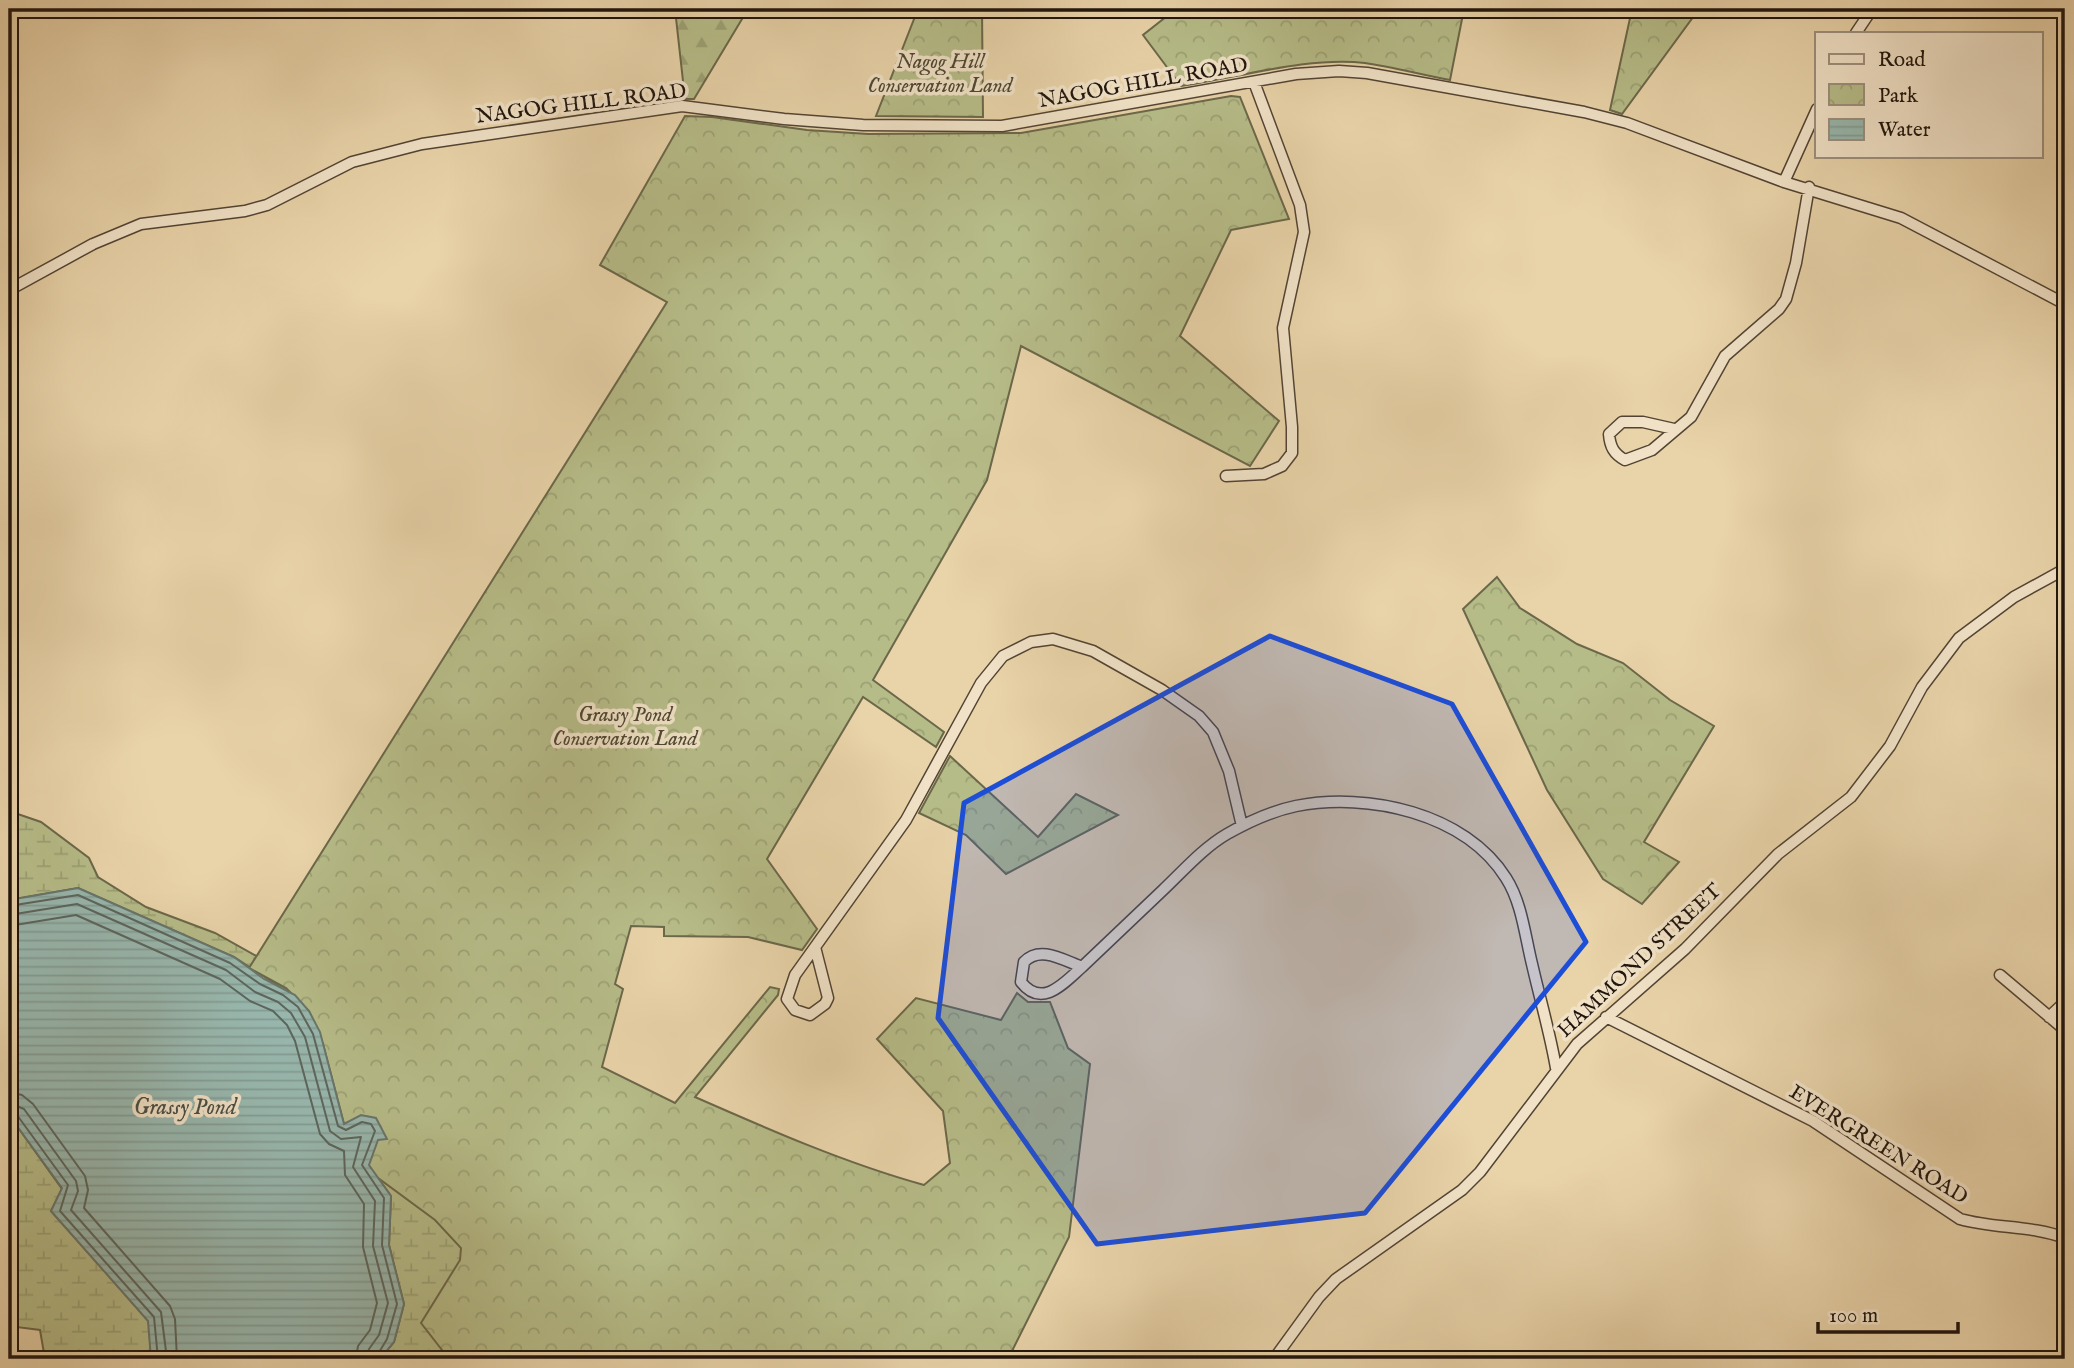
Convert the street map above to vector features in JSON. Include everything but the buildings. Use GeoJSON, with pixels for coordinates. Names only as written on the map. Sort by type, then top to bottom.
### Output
{"type":"FeatureCollection","features":[{"type":"Feature","properties":{"kind":"street"},"geometry":{"type":"LineString","coordinates":[[1857,32],[1872,9]]}},
{"type":"Feature","properties":{"kind":"street","name":"NAGOG HILL ROAD"},"geometry":{"type":"LineString","coordinates":[[9,290],[93,244],[141,224],[222,216],[264,206],[352,162],[422,144],[682,106],[784,119],[863,125],[1002,126],[1296,74],[1353,72],[1584,112],[1627,123],[1784,181],[1902,218],[2065,303]]}},
{"type":"Feature","properties":{"kind":"street"},"geometry":{"type":"LineString","coordinates":[[1226,476],[1264,474],[1283,466],[1292,453],[1283,328],[1304,232],[1300,205],[1254,82]]}},
{"type":"Feature","properties":{"kind":"street"},"geometry":{"type":"LineString","coordinates":[[1784,181],[1815,113]]}},
{"type":"Feature","properties":{"kind":"street"},"geometry":{"type":"LineString","coordinates":[[1675,429],[1643,422],[1622,422],[1615,426],[1609,440],[1612,450],[1625,460],[1653,450],[1690,418],[1705,396],[1725,356],[1758,330],[1786,299],[1796,263],[1809,187]]}},
{"type":"Feature","properties":{"kind":"street","name":"HAMMOND STREET"},"geometry":{"type":"LineString","coordinates":[[1274,1359],[1319,1297],[1336,1279],[1462,1189],[1480,1172],[1525,1115],[1556,1068],[1606,1017],[1685,948],[1778,854],[1851,797],[1890,746],[1922,687],[1959,638],[2014,597],[2065,569]]}},
{"type":"Feature","properties":{"kind":"street"},"geometry":{"type":"LineString","coordinates":[[815,947],[828,998],[825,1004],[810,1015],[795,1010],[787,999],[795,975],[815,947],[906,820],[981,683],[1003,656],[1031,642],[1053,639],[1093,651],[1162,690],[1199,716],[1213,732],[1229,771],[1242,826]]}},
{"type":"Feature","properties":{"kind":"street"},"geometry":{"type":"LineString","coordinates":[[1082,967],[1048,954],[1037,954],[1024,962],[1021,982],[1030,991],[1044,995],[1052,993],[1082,967],[1198,857],[1242,826],[1297,806],[1348,802],[1428,818],[1466,836],[1482,849],[1506,878],[1513,894],[1556,1068]]}},
{"type":"Feature","properties":{"kind":"street"},"geometry":{"type":"LineString","coordinates":[[2000,975],[2065,1030]]}},
{"type":"Feature","properties":{"kind":"street"},"geometry":{"type":"LineString","coordinates":[[2049,1017],[2065,1002]]}},
{"type":"Feature","properties":{"kind":"street","name":"EVERGREEN ROAD"},"geometry":{"type":"LineString","coordinates":[[1606,1017],[1813,1121],[1960,1219],[1979,1224],[2040,1229],[2065,1238]]}},
{"type":"Feature","properties":{"kind":"highlighted area"},"geometry":{"type":"Polygon","coordinates":[[[1270,636],[1452,704],[1586,942],[1365,1213],[1097,1244],[938,1018],[964,803],[1270,636]]]}},
{"type":"Feature","properties":{"kind":"green space"},"geometry":{"type":"Polygon","coordinates":[[[675,9],[748,9],[694,99],[685,99],[675,9]]]}},
{"type":"Feature","properties":{"kind":"green space","name":"Nagog Hill Conservation Land"},"geometry":{"type":"Polygon","coordinates":[[[918,9],[982,9],[983,117],[876,116],[918,9]]]}},
{"type":"Feature","properties":{"kind":"green space"},"geometry":{"type":"Polygon","coordinates":[[[1176,9],[1464,9],[1450,80],[1365,63],[1343,62],[1297,65],[1181,86],[1143,35],[1176,9]]]}},
{"type":"Feature","properties":{"kind":"green space"},"geometry":{"type":"Polygon","coordinates":[[[1632,9],[1699,9],[1622,114],[1610,110],[1632,9]]]}},
{"type":"Feature","properties":{"kind":"green space","name":"Grassy Pond Conservation Land"},"geometry":{"type":"Polygon","coordinates":[[[1231,96],[1240,97],[1289,219],[1231,230],[1180,336],[1279,421],[1250,466],[1021,346],[987,480],[873,680],[944,732],[936,747],[863,697],[767,859],[817,929],[802,950],[748,937],[664,936],[664,927],[631,926],[615,984],[623,989],[602,1067],[675,1103],[770,987],[779,989],[778,995],[695,1097],[837,1156],[924,1185],[950,1163],[943,1111],[877,1039],[916,998],[1001,1020],[1017,993],[1028,1002],[1050,1002],[1068,1048],[1090,1064],[1069,1237],[1008,1359],[449,1359],[421,1323],[460,1260],[461,1248],[435,1220],[370,1172],[344,1124],[323,1044],[309,1011],[286,988],[249,968],[667,302],[600,265],[685,116],[868,134],[1021,133],[1231,96]]]}},
{"type":"Feature","properties":{"kind":"green space"},"geometry":{"type":"Polygon","coordinates":[[[1497,577],[1520,608],[1577,644],[1623,663],[1670,700],[1714,726],[1644,842],[1679,862],[1642,904],[1603,879],[1547,790],[1463,609],[1497,577]]]}},
{"type":"Feature","properties":{"kind":"green space"},"geometry":{"type":"Polygon","coordinates":[[[950,756],[1038,837],[1076,794],[1118,815],[1006,874],[966,835],[919,813],[950,756]]]}},
{"type":"Feature","properties":{"kind":"green space"},"geometry":{"type":"Polygon","coordinates":[[[9,811],[41,822],[89,858],[98,877],[146,907],[215,933],[276,967],[996,1335],[1023,1359],[380,1359],[394,1342],[404,1304],[389,1245],[391,1196],[369,1165],[338,1105],[320,1032],[303,1002],[234,957],[78,888],[9,900],[9,811]]]}},
{"type":"Feature","properties":{"kind":"green space"},"geometry":{"type":"Polygon","coordinates":[[[9,1115],[62,1189],[51,1211],[149,1321],[151,1359],[45,1359],[40,1330],[17,1327],[9,1359],[9,1115]]]}},
{"type":"Feature","properties":{"kind":"water","name":"Grassy Pond"},"geometry":{"type":"Polygon","coordinates":[[[78,888],[234,957],[264,979],[295,995],[309,1011],[320,1032],[344,1124],[361,1115],[376,1118],[387,1139],[378,1140],[369,1165],[391,1196],[389,1245],[404,1304],[394,1342],[380,1359],[151,1359],[148,1321],[51,1211],[62,1188],[9,1115],[9,900],[78,888]]]}}]}
